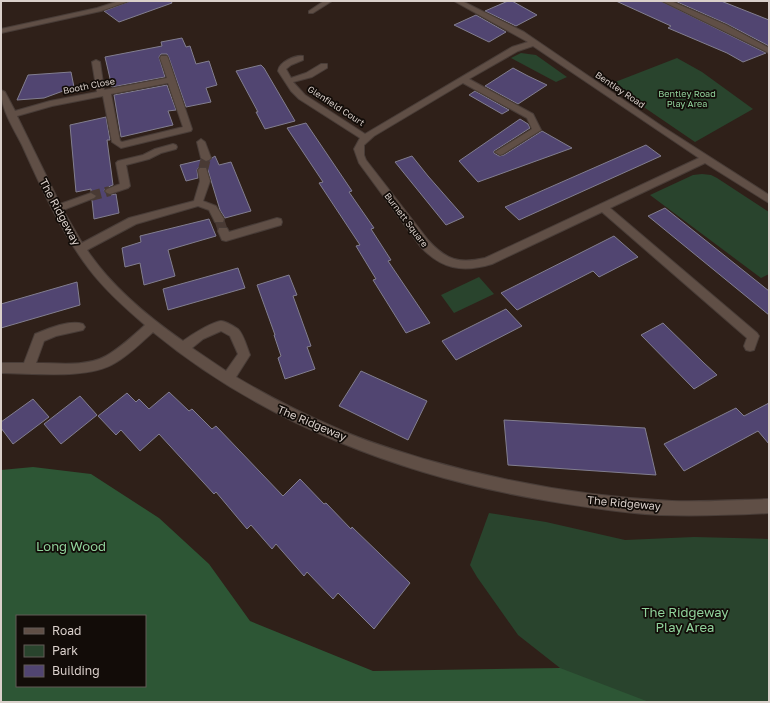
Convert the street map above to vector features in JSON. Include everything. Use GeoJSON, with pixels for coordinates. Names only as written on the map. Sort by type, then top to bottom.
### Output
{"type":"FeatureCollection","features":[{"type":"Feature","properties":{"kind":"street"},"geometry":{"type":"LineString","coordinates":[[1,31],[99,10],[126,1]]}},
{"type":"Feature","properties":{"kind":"street"},"geometry":{"type":"LineString","coordinates":[[311,12],[329,1]]}},
{"type":"Feature","properties":{"kind":"street","name":"Bentley Road"},"geometry":{"type":"LineString","coordinates":[[457,1],[509,27],[705,159],[769,200]]}},
{"type":"Feature","properties":{"kind":"street"},"geometry":{"type":"LineString","coordinates":[[469,6],[478,1]]}},
{"type":"Feature","properties":{"kind":"street"},"geometry":{"type":"LineString","coordinates":[[665,1],[723,27],[769,51]]}},
{"type":"Feature","properties":{"kind":"street"},"geometry":{"type":"LineString","coordinates":[[365,138],[516,49],[534,43]]}},
{"type":"Feature","properties":{"kind":"street"},"geometry":{"type":"LineString","coordinates":[[96,62],[116,142],[121,145],[188,129],[164,58]]}},
{"type":"Feature","properties":{"kind":"street","name":"Glenfield Court"},"geometry":{"type":"LineString","coordinates":[[300,58],[284,65],[282,71],[297,92],[365,138]]}},
{"type":"Feature","properties":{"kind":"street"},"geometry":{"type":"LineString","coordinates":[[289,81],[309,75],[324,66]]}},
{"type":"Feature","properties":{"kind":"street","name":"Booth Close"},"geometry":{"type":"LineString","coordinates":[[11,115],[42,106],[171,80]]}},
{"type":"Feature","properties":{"kind":"street"},"geometry":{"type":"LineString","coordinates":[[464,80],[530,116],[537,130],[500,152]]}},
{"type":"Feature","properties":{"kind":"street","name":"The Ridgeway"},"geometry":{"type":"LineString","coordinates":[[1,92],[11,115],[80,249],[111,288],[182,348],[227,380],[272,406],[331,432],[421,465],[467,479],[563,497],[644,506],[718,509],[769,506]]}},
{"type":"Feature","properties":{"kind":"street","name":"Burnett Square"},"geometry":{"type":"LineString","coordinates":[[365,138],[358,150],[362,161],[431,252],[440,259],[454,264],[467,266],[488,261],[604,208],[705,159]]}},
{"type":"Feature","properties":{"kind":"street"},"geometry":{"type":"LineString","coordinates":[[201,142],[206,158]]}},
{"type":"Feature","properties":{"kind":"street"},"geometry":{"type":"LineString","coordinates":[[110,191],[126,186],[121,163],[146,157],[158,151],[173,147]]}},
{"type":"Feature","properties":{"kind":"street"},"geometry":{"type":"LineString","coordinates":[[198,203],[205,181],[204,170]]}},
{"type":"Feature","properties":{"kind":"street"},"geometry":{"type":"LineString","coordinates":[[58,208],[92,196]]}},
{"type":"Feature","properties":{"kind":"street"},"geometry":{"type":"LineString","coordinates":[[80,249],[133,221],[198,203],[213,208],[219,219]]}},
{"type":"Feature","properties":{"kind":"street"},"geometry":{"type":"LineString","coordinates":[[604,208],[753,336],[750,346]]}},
{"type":"Feature","properties":{"kind":"street"},"geometry":{"type":"LineString","coordinates":[[224,231],[226,237],[277,222]]}},
{"type":"Feature","properties":{"kind":"street"},"geometry":{"type":"LineString","coordinates":[[1,368],[82,368],[97,365],[110,360],[123,351],[153,325]]}},
{"type":"Feature","properties":{"kind":"street"},"geometry":{"type":"LineString","coordinates":[[182,348],[199,336],[222,326],[234,333],[244,355],[227,380]]}},
{"type":"Feature","properties":{"kind":"street"},"geometry":{"type":"LineString","coordinates":[[28,367],[39,338],[54,331],[79,328]]}},
{"type":"Feature","properties":{"kind":"green space"},"geometry":{"type":"Polygon","coordinates":[[[521,53],[536,55],[567,77],[556,82],[511,58],[521,53]]]}},
{"type":"Feature","properties":{"kind":"green space","name":"Bentley Road Play Area"},"geometry":{"type":"Polygon","coordinates":[[[677,58],[702,72],[753,109],[695,142],[610,84],[677,58]]]}},
{"type":"Feature","properties":{"kind":"green space"},"geometry":{"type":"Polygon","coordinates":[[[693,175],[711,175],[717,178],[769,212],[769,274],[761,278],[650,195],[693,175]]]}},
{"type":"Feature","properties":{"kind":"green space"},"geometry":{"type":"Polygon","coordinates":[[[479,277],[494,294],[454,313],[441,295],[479,277]]]}},
{"type":"Feature","properties":{"kind":"green space","name":"Long Wood"},"geometry":{"type":"Polygon","coordinates":[[[33,467],[91,474],[159,518],[209,564],[250,621],[373,671],[560,668],[649,702],[1,702],[1,470],[33,467]]]}},
{"type":"Feature","properties":{"kind":"green space","name":"The Ridgeway Play Area"},"geometry":{"type":"Polygon","coordinates":[[[489,513],[546,522],[625,540],[694,537],[769,539],[769,702],[568,702],[560,668],[518,635],[470,565],[489,513]]]}},
{"type":"Feature","properties":{"kind":"building"},"geometry":{"type":"Polygon","coordinates":[[[130,1],[171,1],[172,3],[119,22],[104,11],[130,1]]]}},
{"type":"Feature","properties":{"kind":"building"},"geometry":{"type":"Polygon","coordinates":[[[508,1],[512,1],[537,15],[516,26],[485,11],[508,1]]]}},
{"type":"Feature","properties":{"kind":"building"},"geometry":{"type":"Polygon","coordinates":[[[616,1],[661,1],[766,53],[743,62],[727,53],[668,28],[671,26],[616,1]]]}},
{"type":"Feature","properties":{"kind":"building"},"geometry":{"type":"Polygon","coordinates":[[[675,1],[721,1],[769,20],[769,46],[727,24],[675,1]]]}},
{"type":"Feature","properties":{"kind":"building"},"geometry":{"type":"Polygon","coordinates":[[[476,15],[506,32],[489,42],[454,25],[476,15]]]}},
{"type":"Feature","properties":{"kind":"building"},"geometry":{"type":"Polygon","coordinates":[[[182,38],[186,47],[190,46],[196,64],[209,61],[217,85],[206,88],[211,102],[186,107],[167,54],[161,54],[159,57],[165,77],[112,87],[105,57],[162,46],[161,42],[182,38]]]}},
{"type":"Feature","properties":{"kind":"building"},"geometry":{"type":"Polygon","coordinates":[[[261,65],[295,121],[265,129],[256,112],[258,112],[236,71],[261,65]]]}},
{"type":"Feature","properties":{"kind":"building"},"geometry":{"type":"Polygon","coordinates":[[[513,68],[547,85],[518,104],[485,86],[513,68]]]}},
{"type":"Feature","properties":{"kind":"building"},"geometry":{"type":"Polygon","coordinates":[[[71,72],[74,87],[44,98],[17,100],[28,75],[71,72]]]}},
{"type":"Feature","properties":{"kind":"building"},"geometry":{"type":"Polygon","coordinates":[[[167,85],[176,110],[168,111],[173,125],[121,137],[114,95],[167,85]]]}},
{"type":"Feature","properties":{"kind":"building"},"geometry":{"type":"Polygon","coordinates":[[[475,91],[509,110],[502,114],[469,95],[475,91]]]}},
{"type":"Feature","properties":{"kind":"building"},"geometry":{"type":"Polygon","coordinates":[[[106,117],[110,140],[107,140],[113,185],[106,188],[104,191],[110,195],[116,194],[119,213],[94,219],[92,200],[97,197],[97,195],[91,192],[91,189],[76,192],[70,125],[106,117]]]}},
{"type":"Feature","properties":{"kind":"building"},"geometry":{"type":"Polygon","coordinates":[[[520,119],[528,124],[530,128],[494,151],[494,153],[499,156],[504,155],[542,131],[572,148],[478,182],[459,161],[520,119]]]}},
{"type":"Feature","properties":{"kind":"building"},"geometry":{"type":"Polygon","coordinates":[[[306,123],[352,191],[349,192],[374,228],[371,229],[391,260],[388,261],[430,323],[406,333],[373,280],[376,279],[356,246],[360,245],[319,183],[323,182],[287,128],[306,123]]]}},
{"type":"Feature","properties":{"kind":"building"},"geometry":{"type":"Polygon","coordinates":[[[646,145],[661,156],[519,220],[505,207],[646,145]]]}},
{"type":"Feature","properties":{"kind":"building"},"geometry":{"type":"Polygon","coordinates":[[[215,156],[219,165],[231,162],[251,211],[225,218],[220,210],[207,167],[199,167],[197,170],[198,178],[186,181],[180,165],[201,160],[206,162],[215,156]]]}},
{"type":"Feature","properties":{"kind":"building"},"geometry":{"type":"Polygon","coordinates":[[[412,156],[464,217],[446,225],[395,162],[412,156]]]}},
{"type":"Feature","properties":{"kind":"building"},"geometry":{"type":"Polygon","coordinates":[[[665,208],[769,291],[769,315],[648,216],[665,208]]]}},
{"type":"Feature","properties":{"kind":"building"},"geometry":{"type":"Polygon","coordinates":[[[209,219],[216,236],[168,250],[175,276],[144,285],[140,263],[125,267],[122,248],[141,242],[140,236],[209,219]]]}},
{"type":"Feature","properties":{"kind":"building"},"geometry":{"type":"Polygon","coordinates":[[[614,236],[638,257],[599,277],[593,271],[517,310],[501,293],[614,236]]]}},
{"type":"Feature","properties":{"kind":"building"},"geometry":{"type":"Polygon","coordinates":[[[238,268],[245,288],[168,310],[163,289],[238,268]]]}},
{"type":"Feature","properties":{"kind":"building"},"geometry":{"type":"Polygon","coordinates":[[[289,275],[297,295],[293,296],[311,346],[307,347],[315,369],[285,379],[278,358],[281,356],[275,335],[257,285],[289,275]]]}},
{"type":"Feature","properties":{"kind":"building"},"geometry":{"type":"Polygon","coordinates":[[[77,282],[80,305],[1,328],[1,304],[77,282]]]}},
{"type":"Feature","properties":{"kind":"building"},"geometry":{"type":"Polygon","coordinates":[[[506,309],[522,326],[456,360],[442,341],[506,309]]]}},
{"type":"Feature","properties":{"kind":"building"},"geometry":{"type":"Polygon","coordinates":[[[663,323],[717,375],[694,389],[641,335],[663,323]]]}},
{"type":"Feature","properties":{"kind":"building"},"geometry":{"type":"Polygon","coordinates":[[[361,371],[427,401],[408,440],[339,406],[361,371]]]}},
{"type":"Feature","properties":{"kind":"building"},"geometry":{"type":"Polygon","coordinates":[[[169,392],[189,411],[192,409],[212,429],[216,426],[283,496],[300,479],[324,504],[326,503],[351,529],[352,527],[410,583],[374,629],[338,593],[333,599],[307,572],[304,576],[276,544],[272,549],[251,525],[247,529],[216,492],[214,494],[159,434],[140,451],[121,430],[116,435],[98,416],[127,393],[136,402],[139,399],[149,409],[169,392]]]}},
{"type":"Feature","properties":{"kind":"building"},"geometry":{"type":"Polygon","coordinates":[[[80,396],[97,415],[61,444],[44,424],[80,396]]]}},
{"type":"Feature","properties":{"kind":"building"},"geometry":{"type":"Polygon","coordinates":[[[33,399],[49,417],[13,444],[1,428],[1,422],[33,399]]]}},
{"type":"Feature","properties":{"kind":"building"},"geometry":{"type":"Polygon","coordinates":[[[769,403],[769,444],[758,431],[684,471],[664,444],[736,408],[744,416],[769,403]]]}},
{"type":"Feature","properties":{"kind":"building"},"geometry":{"type":"Polygon","coordinates":[[[504,420],[645,428],[656,475],[508,465],[504,420]]]}},
{"type":"Feature","properties":{"kind":"tunnel"},"geometry":{"type":"LineString","coordinates":[[203,170],[206,158]]}},
{"type":"Feature","properties":{"kind":"tunnel"},"geometry":{"type":"LineString","coordinates":[[91,196],[110,191]]}},
{"type":"Feature","properties":{"kind":"tunnel"},"geometry":{"type":"LineString","coordinates":[[219,219],[223,231]]}}]}
